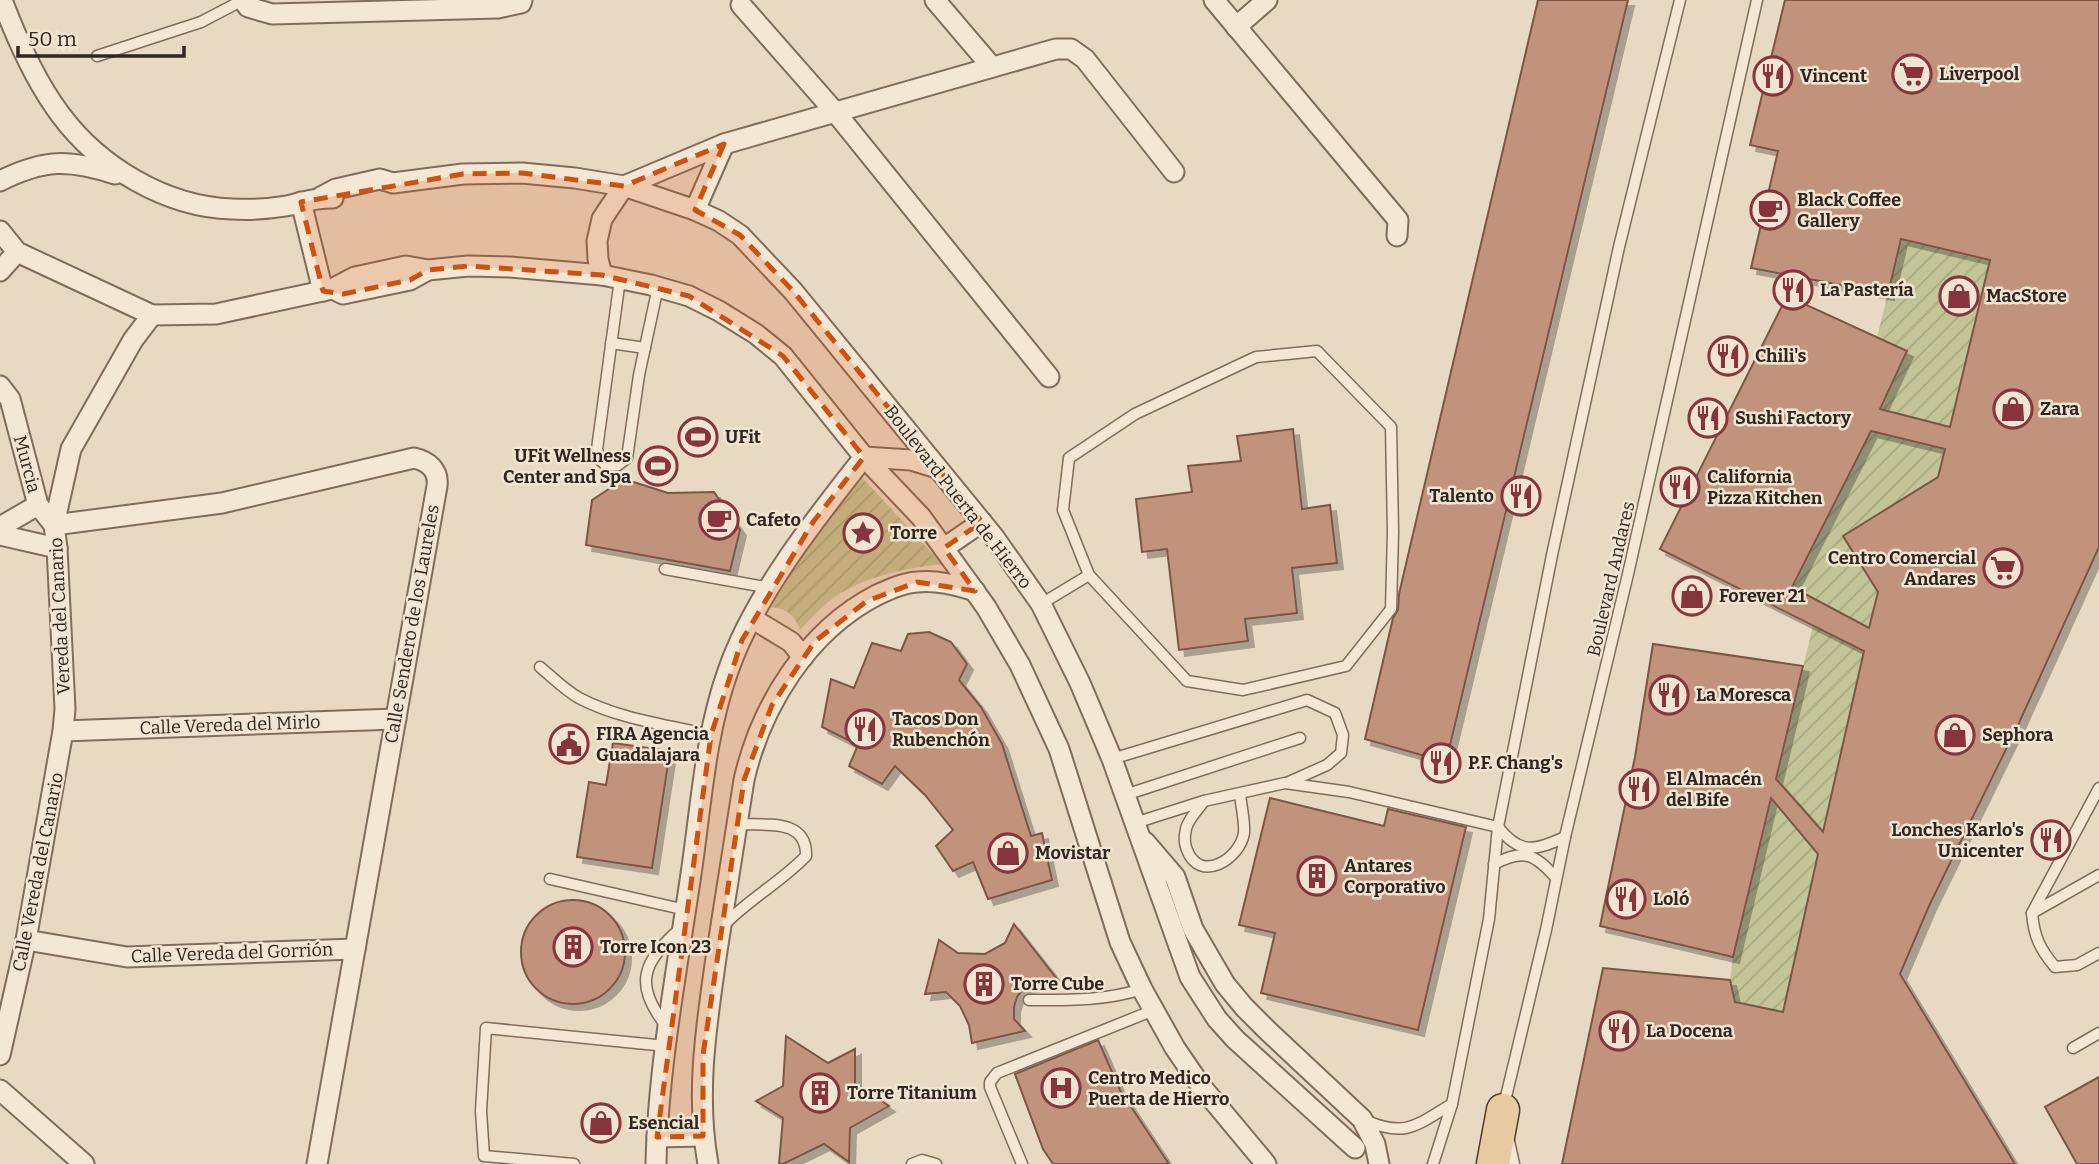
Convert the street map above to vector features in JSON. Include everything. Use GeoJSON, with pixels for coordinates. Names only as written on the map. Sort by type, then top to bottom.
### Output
{"type":"FeatureCollection","features":[{"type":"Feature","properties":{"kind":"main road"},"geometry":{"type":"LineString","coordinates":[[1493,1164],[1503,1110]]}},
{"type":"Feature","properties":{"kind":"street"},"geometry":{"type":"LineString","coordinates":[[2,0],[19,41],[59,113],[79,137],[136,181]]}},
{"type":"Feature","properties":{"kind":"street"},"geometry":{"type":"LineString","coordinates":[[243,0],[248,7],[272,13],[498,8],[522,0]]}},
{"type":"Feature","properties":{"kind":"street"},"geometry":{"type":"LineString","coordinates":[[935,0],[992,67]]}},
{"type":"Feature","properties":{"kind":"street"},"geometry":{"type":"LineString","coordinates":[[1214,0],[1398,220],[1397,236]]}},
{"type":"Feature","properties":{"kind":"street"},"geometry":{"type":"LineString","coordinates":[[1236,27],[1267,0]]}},
{"type":"Feature","properties":{"kind":"street"},"geometry":{"type":"LineString","coordinates":[[741,5],[836,113],[1049,377]]}},
{"type":"Feature","properties":{"kind":"street"},"geometry":{"type":"LineString","coordinates":[[611,277],[598,258],[597,241],[602,219],[624,186],[724,144],[1056,49],[1072,49],[1085,59],[1174,172]]}},
{"type":"Feature","properties":{"kind":"street"},"geometry":{"type":"LineString","coordinates":[[695,211],[724,144]]}},
{"type":"Feature","properties":{"kind":"street"},"geometry":{"type":"LineString","coordinates":[[0,181],[19,172],[54,163],[83,164],[136,181]]}},
{"type":"Feature","properties":{"kind":"street","name":"Boulevard Puerta de Hierro"},"geometry":{"type":"LineString","coordinates":[[136,181],[186,201],[230,209],[260,209],[321,197],[340,199],[393,183],[463,174],[512,173],[575,178],[624,186],[719,221],[740,235],[793,291],[982,522],[1041,604],[1080,683],[1112,759],[1180,953],[1202,997],[1235,1039],[1355,1148]]}},
{"type":"Feature","properties":{"kind":"street"},"geometry":{"type":"LineString","coordinates":[[301,202],[328,290]]}},
{"type":"Feature","properties":{"kind":"street"},"geometry":{"type":"LineString","coordinates":[[0,231],[17,252],[152,315],[216,314],[328,290],[355,277],[406,266],[428,270],[468,266],[510,267],[611,277],[658,287],[690,296],[756,334],[783,356],[864,457],[921,517],[975,591],[1020,664],[1059,748],[1121,942],[1142,989],[1200,1086],[1266,1164]]}},
{"type":"Feature","properties":{"kind":"street"},"geometry":{"type":"LineString","coordinates":[[0,271],[17,252]]}},
{"type":"Feature","properties":{"kind":"street","name":"Vereda del Canario"},"geometry":{"type":"LineString","coordinates":[[64,731],[54,525],[71,449],[141,326],[152,315]]}},
{"type":"Feature","properties":{"kind":"street","name":"Murcia"},"geometry":{"type":"LineString","coordinates":[[0,386],[10,399],[38,505],[54,525]]}},
{"type":"Feature","properties":{"kind":"street"},"geometry":{"type":"LineString","coordinates":[[864,457],[911,460],[937,468]]}},
{"type":"Feature","properties":{"kind":"street"},"geometry":{"type":"LineString","coordinates":[[656,1164],[658,1101],[711,735],[728,670],[770,588],[813,522],[864,457]]}},
{"type":"Feature","properties":{"kind":"street","name":"Calle Sendero de los Laureles"},"geometry":{"type":"LineString","coordinates":[[54,525],[222,503],[414,458],[430,465],[438,478],[317,1164]]}},
{"type":"Feature","properties":{"kind":"street","name":"Murcia"},"geometry":{"type":"LineString","coordinates":[[0,527],[38,505]]}},
{"type":"Feature","properties":{"kind":"street"},"geometry":{"type":"LineString","coordinates":[[944,548],[982,522]]}},
{"type":"Feature","properties":{"kind":"street"},"geometry":{"type":"LineString","coordinates":[[0,536],[57,548]]}},
{"type":"Feature","properties":{"kind":"street"},"geometry":{"type":"LineString","coordinates":[[708,1164],[701,1101],[703,1055],[737,824],[751,750],[772,705],[803,657],[839,619],[893,587],[917,582],[941,582],[975,591]]}},
{"type":"Feature","properties":{"kind":"street"},"geometry":{"type":"LineString","coordinates":[[753,619],[791,642],[803,657]]}},
{"type":"Feature","properties":{"kind":"street","name":"Calle Vereda del Mirlo"},"geometry":{"type":"LineString","coordinates":[[64,731],[396,719]]}},
{"type":"Feature","properties":{"kind":"street","name":"Calle Vereda del Canario"},"geometry":{"type":"LineString","coordinates":[[0,1055],[26,940],[64,731]]}},
{"type":"Feature","properties":{"kind":"street"},"geometry":{"type":"LineString","coordinates":[[1137,830],[1175,877],[1193,929],[1225,984],[1260,1023],[1362,1119],[1375,1144],[1379,1164]]}},
{"type":"Feature","properties":{"kind":"street","name":"Calle Vereda del Gorrión"},"geometry":{"type":"LineString","coordinates":[[26,940],[127,957],[355,949]]}},
{"type":"Feature","properties":{"kind":"street"},"geometry":{"type":"LineString","coordinates":[[0,1090],[84,1164]]}},
{"type":"Feature","properties":{"kind":"street"},"geometry":{"type":"LineString","coordinates":[[657,1137],[703,1136]]}},
{"type":"Feature","properties":{"kind":"lane"},"geometry":{"type":"LineString","coordinates":[[97,57],[201,22],[243,0]]}},
{"type":"Feature","properties":{"kind":"lane"},"geometry":{"type":"LineString","coordinates":[[1433,1164],[1452,1104],[1489,919],[1498,827],[1555,541],[1619,247],[1680,0]]}},
{"type":"Feature","properties":{"kind":"lane","name":"Boulevard Andares"},"geometry":{"type":"LineString","coordinates":[[1514,1164],[1503,1110],[1635,547],[1757,0]]}},
{"type":"Feature","properties":{"kind":"lane"},"geometry":{"type":"LineString","coordinates":[[611,277],[611,343],[597,449],[600,460],[607,466],[618,465],[627,458],[658,287]]}},
{"type":"Feature","properties":{"kind":"lane"},"geometry":{"type":"LineString","coordinates":[[611,343],[645,348]]}},
{"type":"Feature","properties":{"kind":"lane"},"geometry":{"type":"LineString","coordinates":[[1317,351],[1391,427],[1391,609],[1346,666],[1243,690],[1187,681],[1089,575],[1063,510],[1069,458],[1135,414],[1256,357],[1317,351]]}},
{"type":"Feature","properties":{"kind":"lane"},"geometry":{"type":"LineString","coordinates":[[665,569],[770,588]]}},
{"type":"Feature","properties":{"kind":"lane"},"geometry":{"type":"LineString","coordinates":[[1041,604],[1089,575]]}},
{"type":"Feature","properties":{"kind":"lane"},"geometry":{"type":"LineString","coordinates":[[540,667],[576,696],[597,706],[622,715],[711,735]]}},
{"type":"Feature","properties":{"kind":"lane"},"geometry":{"type":"LineString","coordinates":[[1112,759],[1307,700],[1335,713],[1343,735],[1341,753],[1318,770],[1285,783],[1204,801],[1137,830]]}},
{"type":"Feature","properties":{"kind":"lane"},"geometry":{"type":"LineString","coordinates":[[1125,796],[1300,738]]}},
{"type":"Feature","properties":{"kind":"lane"},"geometry":{"type":"LineString","coordinates":[[1285,783],[1349,792],[1498,827],[1507,839],[1519,846],[1535,849],[1565,837]]}},
{"type":"Feature","properties":{"kind":"lane"},"geometry":{"type":"LineString","coordinates":[[2099,788],[2032,913],[2034,934],[2040,950],[2055,967],[2077,965],[2099,953]]}},
{"type":"Feature","properties":{"kind":"lane"},"geometry":{"type":"LineString","coordinates":[[1204,801],[1186,827],[1184,842],[1191,860],[1202,867],[1216,866],[1237,850],[1244,832],[1240,794]]}},
{"type":"Feature","properties":{"kind":"lane"},"geometry":{"type":"LineString","coordinates":[[721,928],[742,907],[791,871],[806,856],[803,837],[787,827],[737,824]]}},
{"type":"Feature","properties":{"kind":"lane"},"geometry":{"type":"LineString","coordinates":[[1494,864],[1520,854],[1529,856],[1537,858],[1556,878]]}},
{"type":"Feature","properties":{"kind":"lane"},"geometry":{"type":"LineString","coordinates":[[2032,913],[2098,877]]}},
{"type":"Feature","properties":{"kind":"lane"},"geometry":{"type":"LineString","coordinates":[[550,879],[685,918],[661,945],[646,970],[646,992],[667,1038],[486,1028],[481,1111],[484,1156],[574,1164]]}},
{"type":"Feature","properties":{"kind":"lane"},"geometry":{"type":"LineString","coordinates":[[1029,1000],[1091,999],[1121,996],[1142,989]]}},
{"type":"Feature","properties":{"kind":"lane"},"geometry":{"type":"LineString","coordinates":[[1022,1164],[990,1087],[997,1073],[1154,1010]]}},
{"type":"Feature","properties":{"kind":"lane"},"geometry":{"type":"LineString","coordinates":[[2073,1048],[2099,1033]]}},
{"type":"Feature","properties":{"kind":"lane"},"geometry":{"type":"LineString","coordinates":[[1362,1119],[1391,1130],[1402,1130],[1424,1121],[1452,1104]]}},
{"type":"Feature","properties":{"kind":"lane"},"geometry":{"type":"LineString","coordinates":[[912,1164],[922,1160],[936,1164]]}},
{"type":"Feature","properties":{"kind":"lane"},"geometry":{"type":"LineString","coordinates":[[650,1164],[656,1164]]}},
{"type":"Feature","properties":{"kind":"highlighted area"},"geometry":{"type":"Polygon","coordinates":[[[724,144],[695,210],[740,235],[793,291],[982,522],[944,548],[975,591],[917,582],[867,601],[815,641],[772,705],[744,780],[703,1055],[703,1136],[657,1137],[711,735],[742,640],[813,522],[864,457],[783,356],[689,296],[602,275],[468,266],[428,270],[410,280],[343,294],[323,291],[301,202],[463,174],[522,173],[624,186],[724,144]]]}},
{"type":"Feature","properties":{"kind":"green space"},"geometry":{"type":"Polygon","coordinates":[[[1901,239],[1990,260],[1904,616],[1823,832],[1783,1012],[1735,1002],[1730,980],[1733,957],[1819,601],[1792,587],[1871,431],[1907,352],[1877,338],[1901,239]]]}},
{"type":"Feature","properties":{"kind":"green space"},"geometry":{"type":"Polygon","coordinates":[[[859,474],[942,564],[881,576],[853,587],[827,603],[800,630],[788,612],[768,607],[813,531],[859,474]]]}},
{"type":"Feature","properties":{"kind":"building"},"geometry":{"type":"Polygon","coordinates":[[[1538,0],[1628,0],[1446,762],[1365,739],[1393,618],[1398,610],[1399,594],[1538,0]]]}},
{"type":"Feature","properties":{"kind":"building","name":"Centro Comercial Andares"},"geometry":{"type":"Polygon","coordinates":[[[1785,0],[2099,0],[2099,547],[2019,723],[1929,906],[1900,974],[2015,1164],[1562,1164],[1603,968],[1730,980],[1735,1002],[1783,1012],[1818,854],[1771,798],[1733,957],[1600,926],[1635,757],[1653,644],[1803,666],[1776,779],[1823,832],[1864,651],[1660,549],[1787,296],[1907,351],[1880,409],[1950,427],[1990,260],[1901,239],[1888,294],[1751,268],[1778,151],[1750,145],[1785,0]],[[1871,431],[1792,587],[1869,628],[1878,592],[1843,536],[1938,477],[1945,449],[1871,431]]]}},
{"type":"Feature","properties":{"kind":"building"},"geometry":{"type":"Polygon","coordinates":[[[1293,429],[1302,509],[1330,505],[1337,563],[1292,568],[1297,613],[1245,619],[1248,641],[1179,650],[1167,549],[1142,552],[1136,499],[1192,492],[1188,466],[1241,461],[1237,436],[1293,429]]]}},
{"type":"Feature","properties":{"kind":"building"},"geometry":{"type":"Polygon","coordinates":[[[624,479],[668,493],[714,492],[740,530],[730,571],[586,545],[592,500],[624,479]]]}},
{"type":"Feature","properties":{"kind":"building"},"geometry":{"type":"Polygon","coordinates":[[[929,632],[951,642],[967,664],[959,680],[981,707],[1002,744],[1031,836],[1042,833],[1052,880],[988,899],[973,862],[953,871],[936,846],[953,830],[925,795],[895,766],[882,784],[849,766],[858,745],[822,727],[831,679],[854,688],[872,643],[901,651],[908,634],[929,632]]]}},
{"type":"Feature","properties":{"kind":"building"},"geometry":{"type":"Polygon","coordinates":[[[613,743],[670,751],[652,868],[577,857],[589,782],[606,785],[613,743]]]}},
{"type":"Feature","properties":{"kind":"building"},"geometry":{"type":"Polygon","coordinates":[[[1270,798],[1384,826],[1388,809],[1466,827],[1418,1030],[1261,993],[1275,933],[1239,925],[1270,798]]]}},
{"type":"Feature","properties":{"kind":"building","name":"Torre Icon 23"},"geometry":{"type":"Polygon","coordinates":[[[573,900],[593,904],[610,915],[621,932],[625,952],[621,972],[610,989],[593,1000],[573,1004],[553,1000],[536,989],[525,972],[521,952],[525,932],[536,915],[553,904],[573,900]]]}},
{"type":"Feature","properties":{"kind":"building","name":"Torre Cube"},"geometry":{"type":"Polygon","coordinates":[[[1014,924],[1057,979],[1024,988],[1017,997],[1014,1019],[1025,1031],[972,1043],[969,1025],[960,1006],[946,992],[925,994],[939,940],[958,953],[985,954],[1005,943],[1014,924]]]}},
{"type":"Feature","properties":{"kind":"building","name":"Torre Titanium"},"geometry":{"type":"Polygon","coordinates":[[[786,1036],[828,1063],[855,1049],[855,1083],[889,1106],[850,1128],[849,1162],[824,1144],[779,1164],[783,1118],[756,1101],[783,1086],[786,1036]]]}},
{"type":"Feature","properties":{"kind":"building"},"geometry":{"type":"Polygon","coordinates":[[[1098,1040],[1120,1090],[1169,1164],[1053,1164],[1043,1149],[1015,1074],[1098,1040]]]}},
{"type":"Feature","properties":{"kind":"building"},"geometry":{"type":"Polygon","coordinates":[[[2099,1077],[2099,1164],[2077,1164],[2045,1107],[2099,1077]]]}},
{"type":"Feature","properties":{"kind":"place","name":"Liverpool"},"geometry":{"type":"Point","coordinates":[1912,74]}},
{"type":"Feature","properties":{"kind":"place","name":"Vincent"},"geometry":{"type":"Point","coordinates":[1773,76]}},
{"type":"Feature","properties":{"kind":"place","name":"Black Coffee Gallery"},"geometry":{"type":"Point","coordinates":[1770,210]}},
{"type":"Feature","properties":{"kind":"place","name":"La Pastería"},"geometry":{"type":"Point","coordinates":[1793,290]}},
{"type":"Feature","properties":{"kind":"place","name":"MacStore"},"geometry":{"type":"Point","coordinates":[1959,296]}},
{"type":"Feature","properties":{"kind":"place","name":"Chili's"},"geometry":{"type":"Point","coordinates":[1728,356]}},
{"type":"Feature","properties":{"kind":"place","name":"Zara"},"geometry":{"type":"Point","coordinates":[2013,409]}},
{"type":"Feature","properties":{"kind":"place","name":"Sushi Factory"},"geometry":{"type":"Point","coordinates":[1708,418]}},
{"type":"Feature","properties":{"kind":"place","name":"UFit"},"geometry":{"type":"Point","coordinates":[698,437]}},
{"type":"Feature","properties":{"kind":"place","name":"UFit Wellness Center and Spa"},"geometry":{"type":"Point","coordinates":[658,466]}},
{"type":"Feature","properties":{"kind":"place","name":"California Pizza Kitchen"},"geometry":{"type":"Point","coordinates":[1680,487]}},
{"type":"Feature","properties":{"kind":"place","name":"Talento"},"geometry":{"type":"Point","coordinates":[1521,496]}},
{"type":"Feature","properties":{"kind":"place","name":"Cafeto"},"geometry":{"type":"Point","coordinates":[719,520]}},
{"type":"Feature","properties":{"kind":"place","name":"Torre"},"geometry":{"type":"Point","coordinates":[863,533]}},
{"type":"Feature","properties":{"kind":"place","name":"Centro Comercial Andares"},"geometry":{"type":"Point","coordinates":[2003,568]}},
{"type":"Feature","properties":{"kind":"place","name":"Forever 21"},"geometry":{"type":"Point","coordinates":[1692,596]}},
{"type":"Feature","properties":{"kind":"place","name":"La Moresca"},"geometry":{"type":"Point","coordinates":[1669,695]}},
{"type":"Feature","properties":{"kind":"place","name":"Tacos Don Rubenchón"},"geometry":{"type":"Point","coordinates":[865,729]}},
{"type":"Feature","properties":{"kind":"place","name":"Sephora"},"geometry":{"type":"Point","coordinates":[1955,735]}},
{"type":"Feature","properties":{"kind":"place","name":"FIRA Agencia Guadalajara"},"geometry":{"type":"Point","coordinates":[569,744]}},
{"type":"Feature","properties":{"kind":"place","name":"P.F. Chang's"},"geometry":{"type":"Point","coordinates":[1441,763]}},
{"type":"Feature","properties":{"kind":"place","name":"El Almacén del Bife"},"geometry":{"type":"Point","coordinates":[1639,789]}},
{"type":"Feature","properties":{"kind":"place","name":"Lonches Karlo's Unicenter"},"geometry":{"type":"Point","coordinates":[2051,840]}},
{"type":"Feature","properties":{"kind":"place","name":"Movistar"},"geometry":{"type":"Point","coordinates":[1008,853]}},
{"type":"Feature","properties":{"kind":"place","name":"Antares Corporativo"},"geometry":{"type":"Point","coordinates":[1317,876]}},
{"type":"Feature","properties":{"kind":"place","name":"Loló"},"geometry":{"type":"Point","coordinates":[1626,899]}},
{"type":"Feature","properties":{"kind":"place","name":"Torre Icon 23"},"geometry":{"type":"Point","coordinates":[573,947]}},
{"type":"Feature","properties":{"kind":"place","name":"Torre Cube"},"geometry":{"type":"Point","coordinates":[984,984]}},
{"type":"Feature","properties":{"kind":"place","name":"La Docena"},"geometry":{"type":"Point","coordinates":[1619,1031]}},
{"type":"Feature","properties":{"kind":"place","name":"Centro Medico Puerta de Hierro"},"geometry":{"type":"Point","coordinates":[1061,1088]}},
{"type":"Feature","properties":{"kind":"place","name":"Torre Titanium"},"geometry":{"type":"Point","coordinates":[820,1093]}},
{"type":"Feature","properties":{"kind":"place","name":"Esencial"},"geometry":{"type":"Point","coordinates":[601,1123]}}]}
